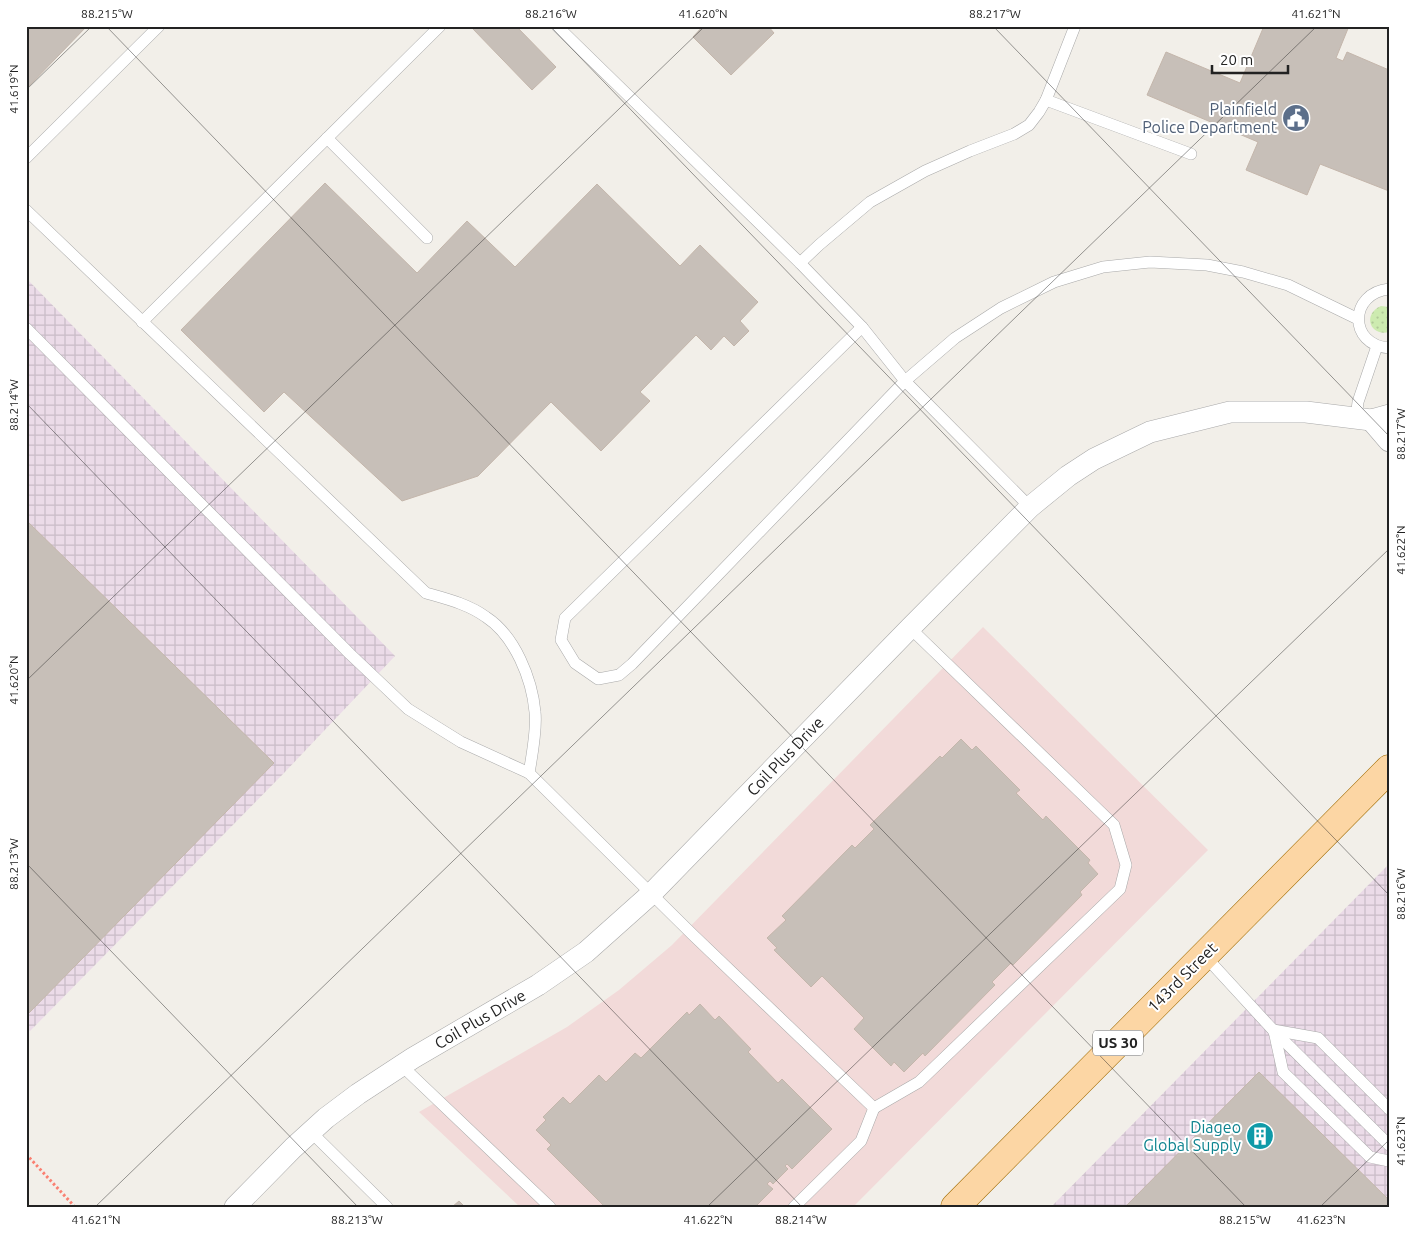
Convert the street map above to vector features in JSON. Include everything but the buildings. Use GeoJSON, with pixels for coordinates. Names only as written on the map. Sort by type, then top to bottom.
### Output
{"type":"FeatureCollection","features":[{"type":"Feature","properties":{"kind":"main road","name":"143rd Street"},"geometry":{"type":"LineString","coordinates":[[956,1207],[1389,769]]}},
{"type":"Feature","properties":{"kind":"street","name":"Coil Plus Drive"},"geometry":{"type":"LineString","coordinates":[[235,1207],[326,1118],[358,1094],[401,1065],[538,986],[586,952],[651,894],[1030,507],[1068,476],[1094,459],[1150,432],[1230,412],[1306,412],[1372,418]]}},
{"type":"Feature","properties":{"kind":"street"},"geometry":{"type":"LineString","coordinates":[[1372,418],[1389,441]]}},
{"type":"Feature","properties":{"kind":"lane"},"geometry":{"type":"LineString","coordinates":[[26,158],[159,26]]}},
{"type":"Feature","properties":{"kind":"lane"},"geometry":{"type":"LineString","coordinates":[[142,322],[440,26]]}},
{"type":"Feature","properties":{"kind":"lane"},"geometry":{"type":"LineString","coordinates":[[557,26],[800,263],[862,327],[904,381],[1030,507]]}},
{"type":"Feature","properties":{"kind":"lane"},"geometry":{"type":"LineString","coordinates":[[800,263],[870,202],[925,171],[970,150],[1014,134],[1028,125],[1046,100],[1075,26]]}},
{"type":"Feature","properties":{"kind":"lane"},"geometry":{"type":"LineString","coordinates":[[1046,100],[1191,154]]}},
{"type":"Feature","properties":{"kind":"lane"},"geometry":{"type":"LineString","coordinates":[[327,138],[428,238]]}},
{"type":"Feature","properties":{"kind":"lane"},"geometry":{"type":"LineString","coordinates":[[26,210],[426,593],[466,606],[488,617],[507,636],[518,654],[536,714],[529,773]]}},
{"type":"Feature","properties":{"kind":"lane"},"geometry":{"type":"LineString","coordinates":[[862,327],[565,618],[561,640],[575,663],[598,679],[619,675],[632,664],[904,381],[954,338],[1001,308],[1054,282],[1103,268],[1150,262],[1206,265],[1243,272],[1288,286],[1358,319]]}},
{"type":"Feature","properties":{"kind":"lane"},"geometry":{"type":"LineString","coordinates":[[1389,290],[1380,290],[1372,294],[1365,301],[1358,319],[1364,337],[1381,348],[1389,348]]}},
{"type":"Feature","properties":{"kind":"lane"},"geometry":{"type":"LineString","coordinates":[[26,328],[350,654],[408,709],[462,742],[529,773],[651,894],[874,1108]]}},
{"type":"Feature","properties":{"kind":"lane"},"geometry":{"type":"LineString","coordinates":[[1372,418],[1358,402],[1377,346]]}},
{"type":"Feature","properties":{"kind":"lane"},"geometry":{"type":"LineString","coordinates":[[794,1207],[861,1141],[874,1108],[920,1082],[1120,889],[1126,865],[1114,825],[910,628]]}},
{"type":"Feature","properties":{"kind":"lane"},"geometry":{"type":"LineString","coordinates":[[1204,955],[1274,1030],[1389,1146]]}},
{"type":"Feature","properties":{"kind":"lane"},"geometry":{"type":"LineString","coordinates":[[1274,1030],[1318,1038],[1389,1109]]}},
{"type":"Feature","properties":{"kind":"lane"},"geometry":{"type":"LineString","coordinates":[[1274,1030],[1283,1072],[1370,1157],[1389,1161]]}},
{"type":"Feature","properties":{"kind":"lane"},"geometry":{"type":"LineString","coordinates":[[401,1065],[550,1207]]}},
{"type":"Feature","properties":{"kind":"lane"},"geometry":{"type":"LineString","coordinates":[[311,1132],[387,1207]]}},
{"type":"Feature","properties":{"kind":"path"},"geometry":{"type":"LineString","coordinates":[[26,1154],[75,1207]]}},
{"type":"Feature","properties":{"kind":"shaded area"},"geometry":{"type":"Polygon","coordinates":[[[26,278],[395,656],[284,773],[30,1031],[26,1027],[26,278]]]}},
{"type":"Feature","properties":{"kind":"shaded area"},"geometry":{"type":"Polygon","coordinates":[[[983,627],[1208,850],[853,1207],[520,1207],[419,1112],[567,1027],[619,990],[672,945],[983,627]]]}},
{"type":"Feature","properties":{"kind":"shaded area"},"geometry":{"type":"Polygon","coordinates":[[[1389,864],[1389,1207],[1051,1207],[1389,864]]]}},
{"type":"Feature","properties":{"kind":"green space"},"geometry":{"type":"Polygon","coordinates":[[[1381,306],[1389,307],[1389,332],[1382,333],[1377,331],[1371,324],[1372,314],[1381,306]]]}},
{"type":"Feature","properties":{"kind":"place","name":"Plainfield Police Department"},"geometry":{"type":"Point","coordinates":[1296,118]}},
{"type":"Feature","properties":{"kind":"place","name":"Diageo Global Supply"},"geometry":{"type":"Point","coordinates":[1260,1136]}}]}
